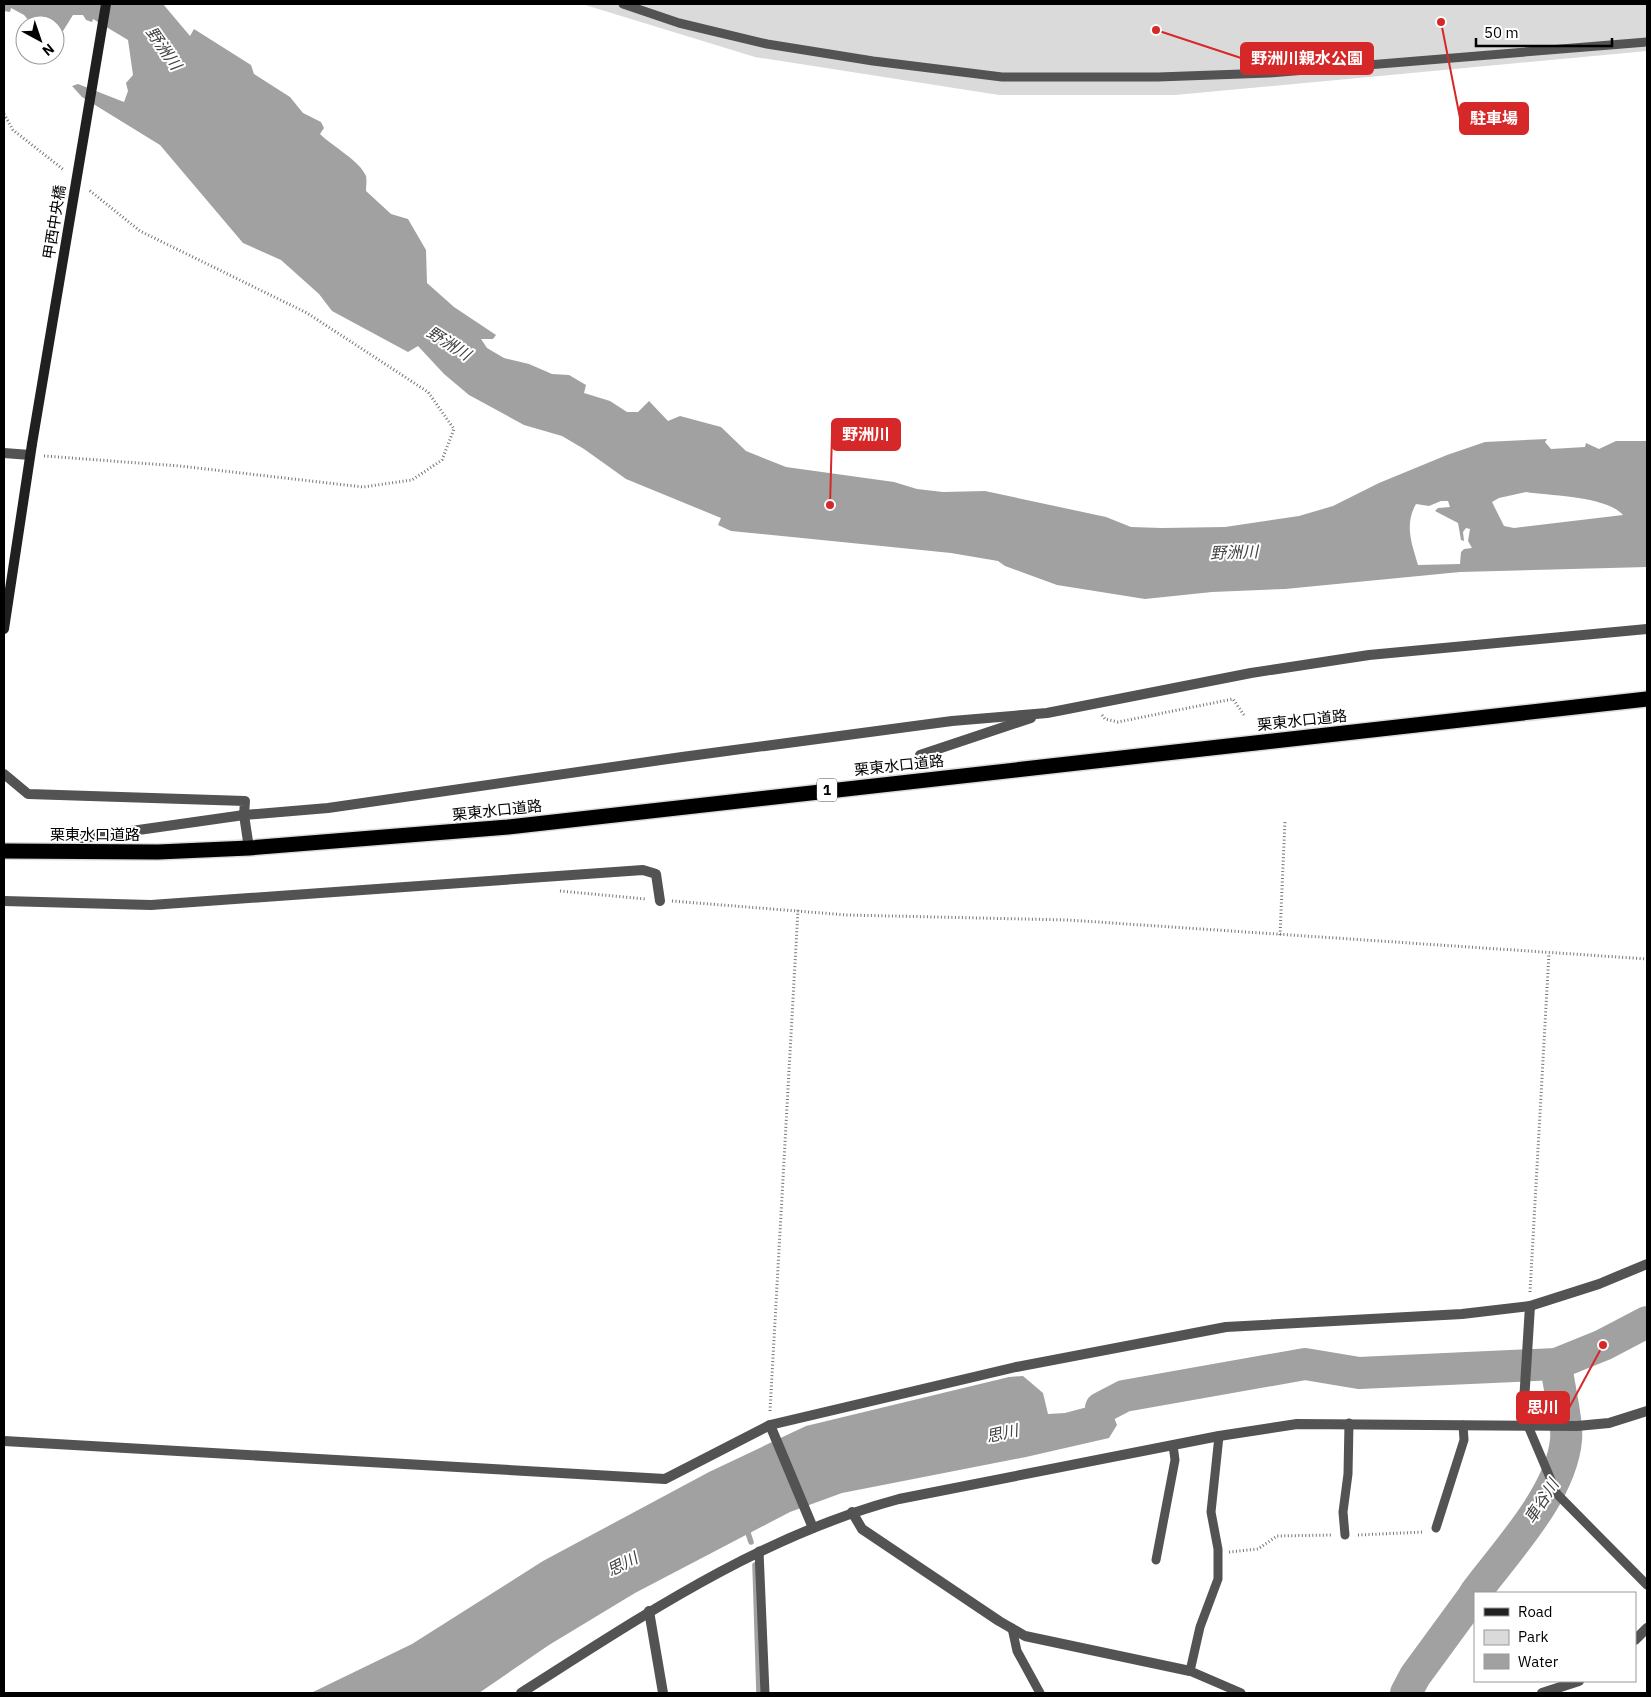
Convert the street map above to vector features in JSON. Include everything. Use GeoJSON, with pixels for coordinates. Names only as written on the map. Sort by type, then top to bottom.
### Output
{"type":"FeatureCollection","features":[{"type":"Feature","properties":{"kind":"highway","name":"栗東水口道路"},"geometry":{"type":"LineString","coordinates":[[4,851],[158,852],[249,848],[508,827],[1647,699]]}},
{"type":"Feature","properties":{"kind":"street","name":"甲西中央橋"},"geometry":{"type":"LineString","coordinates":[[4,628],[31,450],[106,4]]}},
{"type":"Feature","properties":{"kind":"street"},"geometry":{"type":"LineString","coordinates":[[4,453],[31,450]]}},
{"type":"Feature","properties":{"kind":"street"},"geometry":{"type":"LineString","coordinates":[[82,838],[244,815],[328,808],[682,757],[952,721],[1047,713],[1242,674],[1369,655],[1647,629]]}},
{"type":"Feature","properties":{"kind":"street"},"geometry":{"type":"LineString","coordinates":[[920,755],[1047,713]]}},
{"type":"Feature","properties":{"kind":"street"},"geometry":{"type":"LineString","coordinates":[[4,774],[28,794],[245,802],[244,815],[249,848]]}},
{"type":"Feature","properties":{"kind":"street"},"geometry":{"type":"LineString","coordinates":[[4,901],[151,905],[643,870],[656,874],[660,900]]}},
{"type":"Feature","properties":{"kind":"street"},"geometry":{"type":"LineString","coordinates":[[4,1440],[665,1479],[772,1430],[1016,1367],[1226,1326],[1462,1314],[1530,1308],[1599,1284],[1647,1264]]}},
{"type":"Feature","properties":{"kind":"street"},"geometry":{"type":"LineString","coordinates":[[1526,1422],[1530,1308]]}},
{"type":"Feature","properties":{"kind":"street"},"geometry":{"type":"LineString","coordinates":[[521,1693],[649,1611],[812,1523],[899,1500],[1219,1436],[1297,1424],[1463,1425],[1526,1422],[1561,1427],[1609,1423],[1647,1411]]}},
{"type":"Feature","properties":{"kind":"street"},"geometry":{"type":"LineString","coordinates":[[772,1430],[812,1523]]}},
{"type":"Feature","properties":{"kind":"street"},"geometry":{"type":"LineString","coordinates":[[852,1512],[862,1529],[1026,1636],[1190,1670]]}},
{"type":"Feature","properties":{"kind":"street"},"geometry":{"type":"LineString","coordinates":[[649,1611],[663,1693]]}},
{"type":"Feature","properties":{"kind":"street"},"geometry":{"type":"LineString","coordinates":[[1636,1639],[1647,1628]]}},
{"type":"Feature","properties":{"kind":"street"},"geometry":{"type":"LineString","coordinates":[[1542,1693],[1556,1691],[1577,1682]]}},
{"type":"Feature","properties":{"kind":"lane"},"geometry":{"type":"LineString","coordinates":[[622,4],[679,22],[767,44],[873,61],[1002,77],[1158,77],[1269,73],[1647,42]]}},
{"type":"Feature","properties":{"kind":"lane"},"geometry":{"type":"LineString","coordinates":[[1526,1422],[1557,1494],[1647,1585]]}},
{"type":"Feature","properties":{"kind":"lane"},"geometry":{"type":"LineString","coordinates":[[1345,1535],[1343,1512],[1348,1474],[1349,1423]]}},
{"type":"Feature","properties":{"kind":"lane"},"geometry":{"type":"LineString","coordinates":[[1436,1528],[1464,1440],[1463,1425]]}},
{"type":"Feature","properties":{"kind":"lane"},"geometry":{"type":"LineString","coordinates":[[1219,1436],[1211,1512],[1218,1549],[1218,1579],[1200,1627],[1190,1670],[1241,1693]]}},
{"type":"Feature","properties":{"kind":"lane"},"geometry":{"type":"LineString","coordinates":[[1156,1560],[1175,1460],[1173,1445]]}},
{"type":"Feature","properties":{"kind":"lane"},"geometry":{"type":"LineString","coordinates":[[759,1551],[765,1693]]}},
{"type":"Feature","properties":{"kind":"lane"},"geometry":{"type":"LineString","coordinates":[[1012,1628],[1017,1651],[1040,1693]]}},
{"type":"Feature","properties":{"kind":"path"},"geometry":{"type":"LineString","coordinates":[[4,114],[14,130],[66,171]]}},
{"type":"Feature","properties":{"kind":"path"},"geometry":{"type":"LineString","coordinates":[[31,450],[363,487],[412,480],[442,460],[454,429],[428,392],[307,313],[140,230],[88,189]]}},
{"type":"Feature","properties":{"kind":"path"},"geometry":{"type":"LineString","coordinates":[[1094,704],[1105,719],[1118,722],[1233,699],[1244,715]]}},
{"type":"Feature","properties":{"kind":"path"},"geometry":{"type":"LineString","coordinates":[[1280,934],[1285,820]]}},
{"type":"Feature","properties":{"kind":"path"},"geometry":{"type":"LineString","coordinates":[[551,890],[846,915],[1068,920],[1550,954],[1647,959]]}},
{"type":"Feature","properties":{"kind":"path"},"geometry":{"type":"LineString","coordinates":[[772,1430],[798,910]]}},
{"type":"Feature","properties":{"kind":"path"},"geometry":{"type":"LineString","coordinates":[[1530,1308],[1550,954]]}},
{"type":"Feature","properties":{"kind":"path"},"geometry":{"type":"LineString","coordinates":[[1218,1549],[1231,1553],[1258,1548],[1277,1536],[1429,1532],[1436,1528]]}},
{"type":"Feature","properties":{"kind":"green space"},"geometry":{"type":"Polygon","coordinates":[[[582,4],[1647,4],[1647,51],[1175,95],[999,95],[755,57],[582,4]]]}},
{"type":"Feature","properties":{"kind":"water"},"geometry":{"type":"Polygon","coordinates":[[[4,4],[163,4],[190,36],[194,29],[251,65],[254,74],[290,97],[303,113],[321,122],[324,128],[320,134],[363,170],[366,176],[366,191],[391,214],[408,219],[426,250],[427,283],[454,307],[496,335],[493,339],[481,339],[487,348],[504,358],[529,364],[552,374],[569,375],[586,385],[584,393],[610,401],[627,412],[638,412],[649,401],[668,421],[680,416],[721,427],[746,451],[786,467],[894,482],[917,489],[943,492],[985,491],[1106,517],[1131,527],[1225,527],[1299,516],[1333,506],[1379,483],[1447,455],[1485,442],[1547,439],[1545,442],[1551,449],[1585,447],[1586,443],[1599,449],[1616,441],[1647,441],[1647,567],[1460,572],[1285,589],[1212,592],[1145,599],[1057,585],[1005,566],[998,561],[951,553],[731,531],[718,525],[721,518],[626,479],[562,436],[524,425],[469,395],[444,374],[418,346],[408,352],[332,311],[319,294],[281,260],[243,243],[160,145],[82,97],[72,86],[78,84],[124,102],[128,91],[126,83],[133,75],[128,40],[93,19],[92,22],[86,20],[83,15],[73,15],[65,28],[65,15],[24,15],[11,8],[10,12],[4,11],[4,4]],[[1526,492],[1499,498],[1492,502],[1504,526],[1514,528],[1623,515],[1604,504],[1563,496],[1526,492]],[[1441,501],[1429,506],[1416,504],[1412,512],[1410,534],[1418,565],[1460,564],[1461,552],[1464,549],[1472,548],[1468,541],[1470,529],[1466,528],[1463,532],[1464,541],[1461,540],[1458,523],[1435,511],[1438,508],[1450,507],[1448,501],[1441,501]]]}},
{"type":"Feature","properties":{"kind":"water"},"geometry":{"type":"Polygon","coordinates":[[[1023,1376],[1043,1393],[1048,1414],[1065,1413],[1106,1402],[1122,1392],[1143,1391],[1112,1412],[1117,1425],[1109,1438],[1026,1457],[842,1493],[790,1512],[635,1593],[549,1645],[479,1693],[311,1693],[412,1644],[543,1561],[709,1472],[806,1426],[1009,1377],[1023,1376]]]}},
{"type":"Feature","properties":{"kind":"waterway","name":"思川"},"geometry":{"type":"LineString","coordinates":[[1101,1408],[1124,1396],[1305,1364],[1359,1373],[1556,1364],[1603,1345],[1647,1322]]}},
{"type":"Feature","properties":{"kind":"waterway","name":"車谷川"},"geometry":{"type":"LineString","coordinates":[[1476,1592],[1531,1521],[1554,1481],[1562,1460],[1566,1433],[1556,1364]]}},
{"type":"Feature","properties":{"kind":"waterway"},"geometry":{"type":"LineString","coordinates":[[750,1528],[748,1533],[751,1542]]}},
{"type":"Feature","properties":{"kind":"waterway"},"geometry":{"type":"LineString","coordinates":[[755,1565],[759,1693]]}},
{"type":"Feature","properties":{"kind":"waterway","name":"車谷川"},"geometry":{"type":"LineString","coordinates":[[1406,1693],[1415,1676],[1474,1595]]}},
{"type":"Feature","properties":{"kind":"place","name":"駐車場"},"geometry":{"type":"Point","coordinates":[1441,22]}},
{"type":"Feature","properties":{"kind":"place","name":"野洲川親水公園"},"geometry":{"type":"Point","coordinates":[1156,30]}},
{"type":"Feature","properties":{"kind":"place","name":"野洲川"},"geometry":{"type":"Point","coordinates":[830,505]}},
{"type":"Feature","properties":{"kind":"place","name":"思川"},"geometry":{"type":"Point","coordinates":[1603,1345]}}]}
